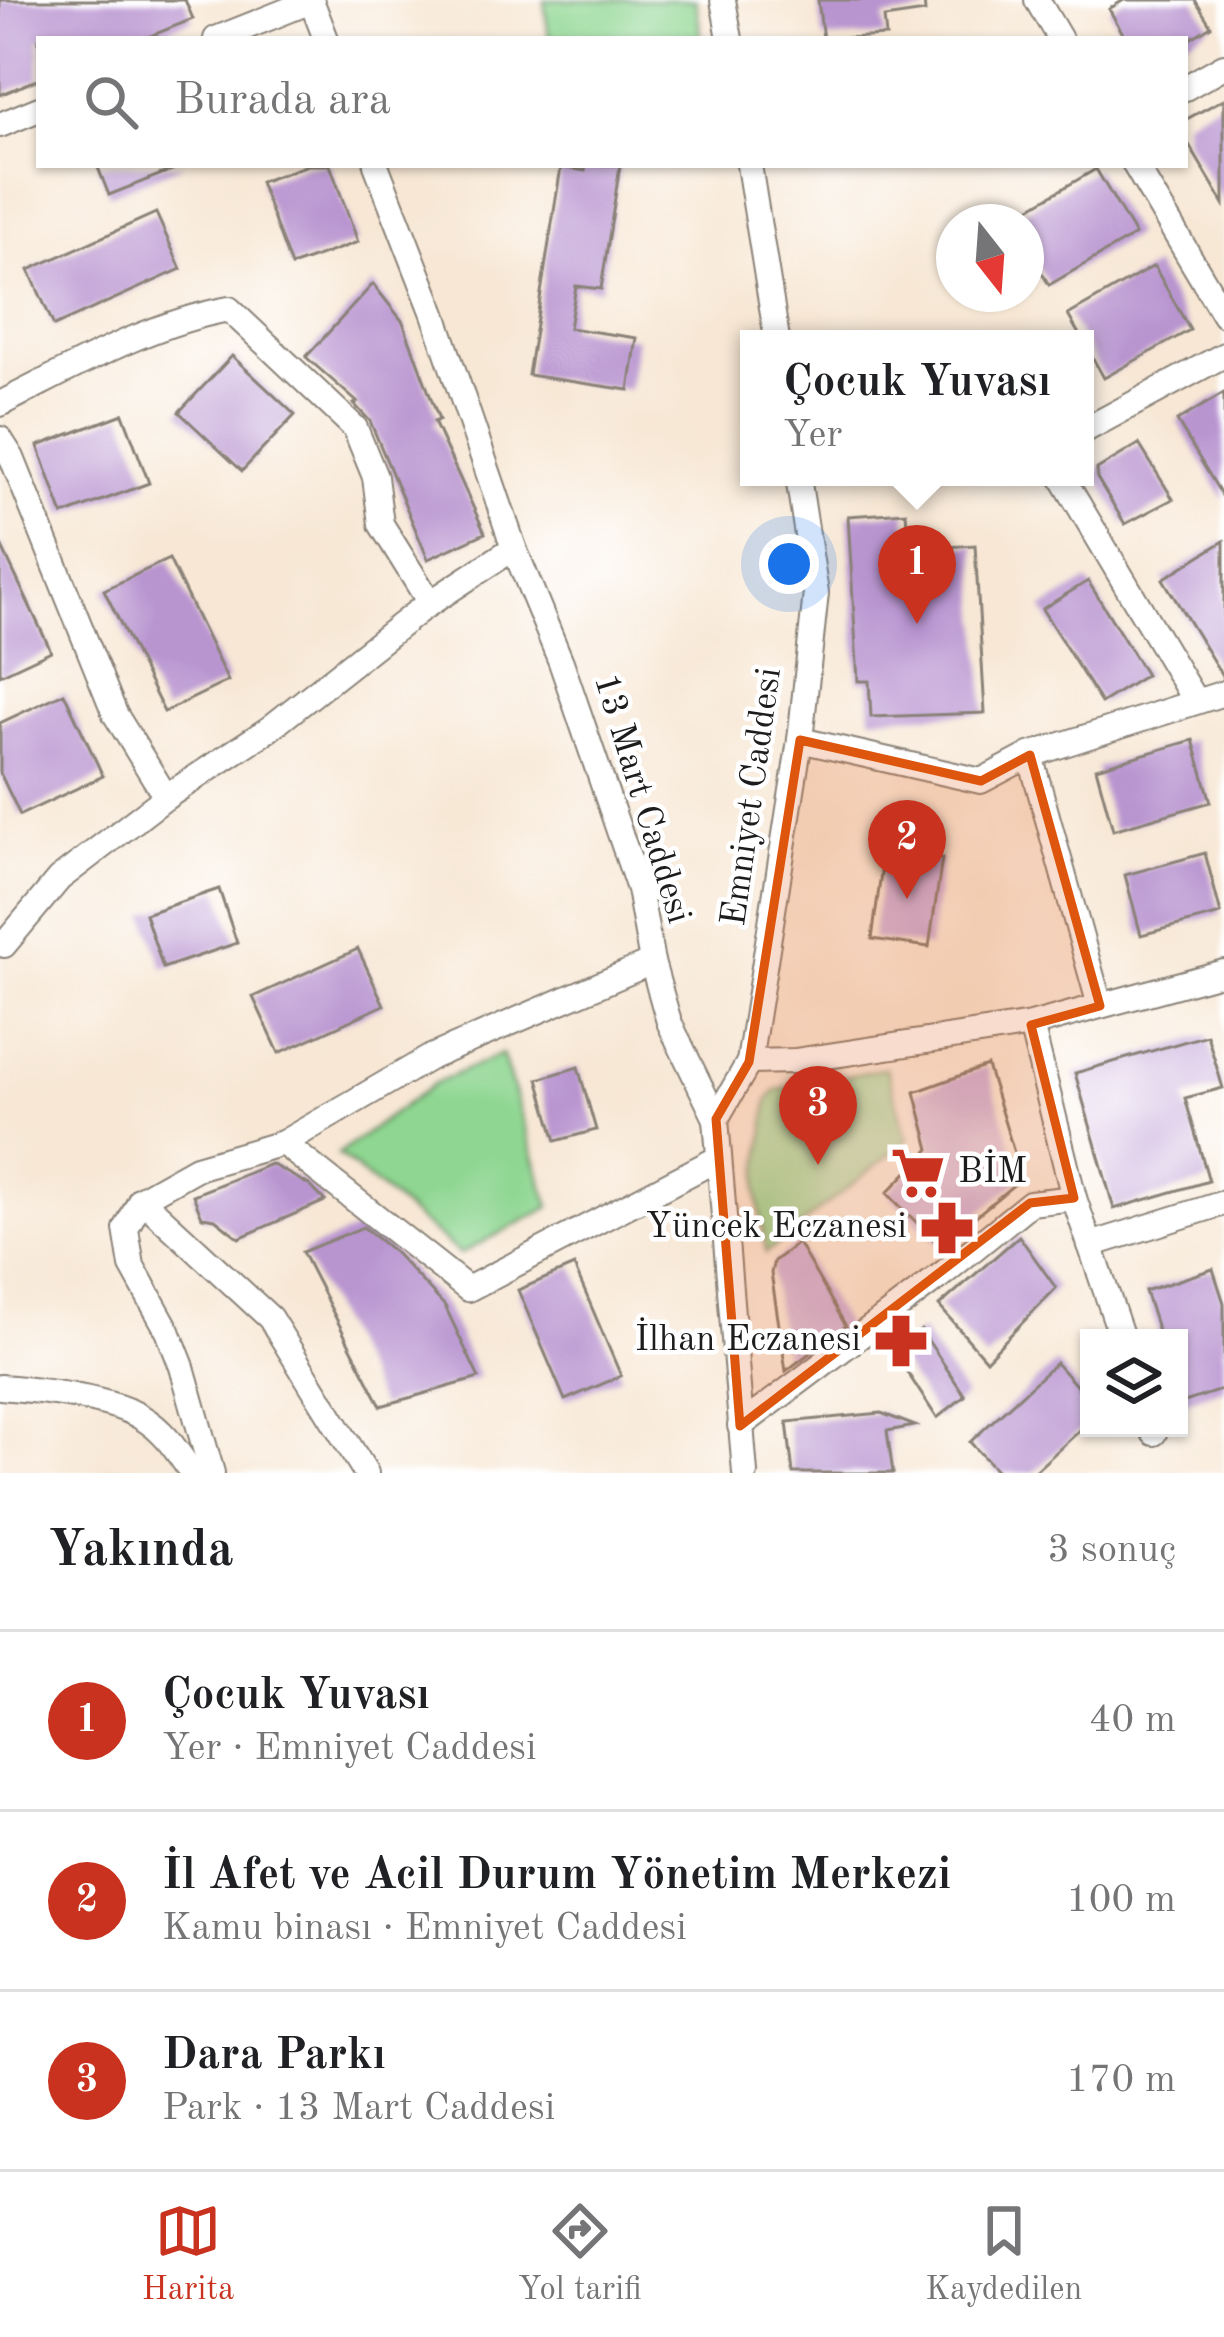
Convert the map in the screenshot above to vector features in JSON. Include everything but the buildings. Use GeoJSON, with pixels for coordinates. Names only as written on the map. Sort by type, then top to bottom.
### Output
{"type":"FeatureCollection","features":[{"type":"Feature","properties":{"kind":"street"},"geometry":{"type":"LineString","coordinates":[[223,36],[311,0],[325,36]]}},
{"type":"Feature","properties":{"kind":"street"},"geometry":{"type":"LineString","coordinates":[[723,0],[729,36]]}},
{"type":"Feature","properties":{"kind":"street"},"geometry":{"type":"LineString","coordinates":[[1037,0],[1058,36]]}},
{"type":"Feature","properties":{"kind":"street"},"geometry":{"type":"LineString","coordinates":[[1188,86],[1224,66]]}},
{"type":"Feature","properties":{"kind":"street"},"geometry":{"type":"LineString","coordinates":[[0,125],[36,111]]}},
{"type":"Feature","properties":{"kind":"street","name":"13 Mart Caddesi"},"geometry":{"type":"LineString","coordinates":[[377,168],[434,314],[514,548],[561,662],[638,889],[669,1022],[716,1119],[745,1473]]}},
{"type":"Feature","properties":{"kind":"street"},"geometry":{"type":"LineString","coordinates":[[749,168],[775,330]]}},
{"type":"Feature","properties":{"kind":"street"},"geometry":{"type":"LineString","coordinates":[[1137,168],[1224,315]]}},
{"type":"Feature","properties":{"kind":"street"},"geometry":{"type":"LineString","coordinates":[[0,404],[133,338],[190,316],[229,309],[355,428],[376,476],[381,524],[430,603]]}},
{"type":"Feature","properties":{"kind":"street"},"geometry":{"type":"LineString","coordinates":[[1094,425],[1224,355]]}},
{"type":"Feature","properties":{"kind":"street"},"geometry":{"type":"LineString","coordinates":[[0,439],[115,714],[166,797]]}},
{"type":"Feature","properties":{"kind":"street","name":"Emniyet Caddesi"},"geometry":{"type":"LineString","coordinates":[[716,1119],[749,1061],[800,740],[816,593],[799,486]]}},
{"type":"Feature","properties":{"kind":"street"},"geometry":{"type":"LineString","coordinates":[[1067,486],[1194,699]]}},
{"type":"Feature","properties":{"kind":"street"},"geometry":{"type":"LineString","coordinates":[[4,944],[59,879],[166,797],[269,729],[430,603],[514,548]]}},
{"type":"Feature","properties":{"kind":"street"},"geometry":{"type":"LineString","coordinates":[[800,740],[981,781],[1030,754],[1224,693]]}},
{"type":"Feature","properties":{"kind":"street"},"geometry":{"type":"LineString","coordinates":[[1030,754],[1100,1006]]}},
{"type":"Feature","properties":{"kind":"street"},"geometry":{"type":"LineString","coordinates":[[212,1473],[182,1367],[132,1266],[126,1229],[141,1199],[196,1168],[284,1143],[431,1057],[652,962]]}},
{"type":"Feature","properties":{"kind":"street"},"geometry":{"type":"LineString","coordinates":[[749,1061],[795,1061],[1031,1025],[1224,972]]}},
{"type":"Feature","properties":{"kind":"street"},"geometry":{"type":"LineString","coordinates":[[1031,1025],[1074,1198],[1119,1329]]}},
{"type":"Feature","properties":{"kind":"street"},"geometry":{"type":"LineString","coordinates":[[284,1143],[468,1289],[717,1159]]}},
{"type":"Feature","properties":{"kind":"street"},"geometry":{"type":"LineString","coordinates":[[740,1426],[1030,1204],[1074,1198]]}},
{"type":"Feature","properties":{"kind":"street"},"geometry":{"type":"LineString","coordinates":[[141,1199],[270,1318],[366,1473]]}},
{"type":"Feature","properties":{"kind":"street"},"geometry":{"type":"LineString","coordinates":[[1090,1245],[1224,1203]]}},
{"type":"Feature","properties":{"kind":"street"},"geometry":{"type":"LineString","coordinates":[[0,1387],[48,1391],[138,1415],[168,1438],[192,1473]]}},
{"type":"Feature","properties":{"kind":"highlighted area"},"geometry":{"type":"Polygon","coordinates":[[[800,740],[981,781],[1030,755],[1100,1006],[1031,1025],[1074,1198],[1030,1203],[740,1426],[716,1119],[749,1062],[800,740]]]}},
{"type":"Feature","properties":{"kind":"green space"},"geometry":{"type":"Polygon","coordinates":[[[544,0],[696,0],[701,36],[549,36],[544,0]]]}},
{"type":"Feature","properties":{"kind":"green space"},"geometry":{"type":"Polygon","coordinates":[[[502,1054],[550,1207],[460,1254],[338,1154],[435,1083],[502,1054]]]}},
{"type":"Feature","properties":{"kind":"green space"},"geometry":{"type":"Polygon","coordinates":[[[886,1068],[908,1140],[766,1253],[757,1191],[768,1100],[777,1090],[886,1068]]]}},
{"type":"Feature","properties":{"kind":"place","name":"Çocuk Yuvası"},"geometry":{"type":"Point","coordinates":[917,624]}},
{"type":"Feature","properties":{"kind":"place","name":"İl Afet ve Acil Durum Yönetim Merkezi"},"geometry":{"type":"Point","coordinates":[907,899]}},
{"type":"Feature","properties":{"kind":"place","name":"Dara Parkı"},"geometry":{"type":"Point","coordinates":[818,1165]}},
{"type":"Feature","properties":{"kind":"place","name":"BİM"},"geometry":{"type":"Point","coordinates":[918,1173]}},
{"type":"Feature","properties":{"kind":"place","name":"Yüncek Eczanesi"},"geometry":{"type":"Point","coordinates":[947,1228]}},
{"type":"Feature","properties":{"kind":"place","name":"İlhan Eczanesi"},"geometry":{"type":"Point","coordinates":[901,1341]}}]}
